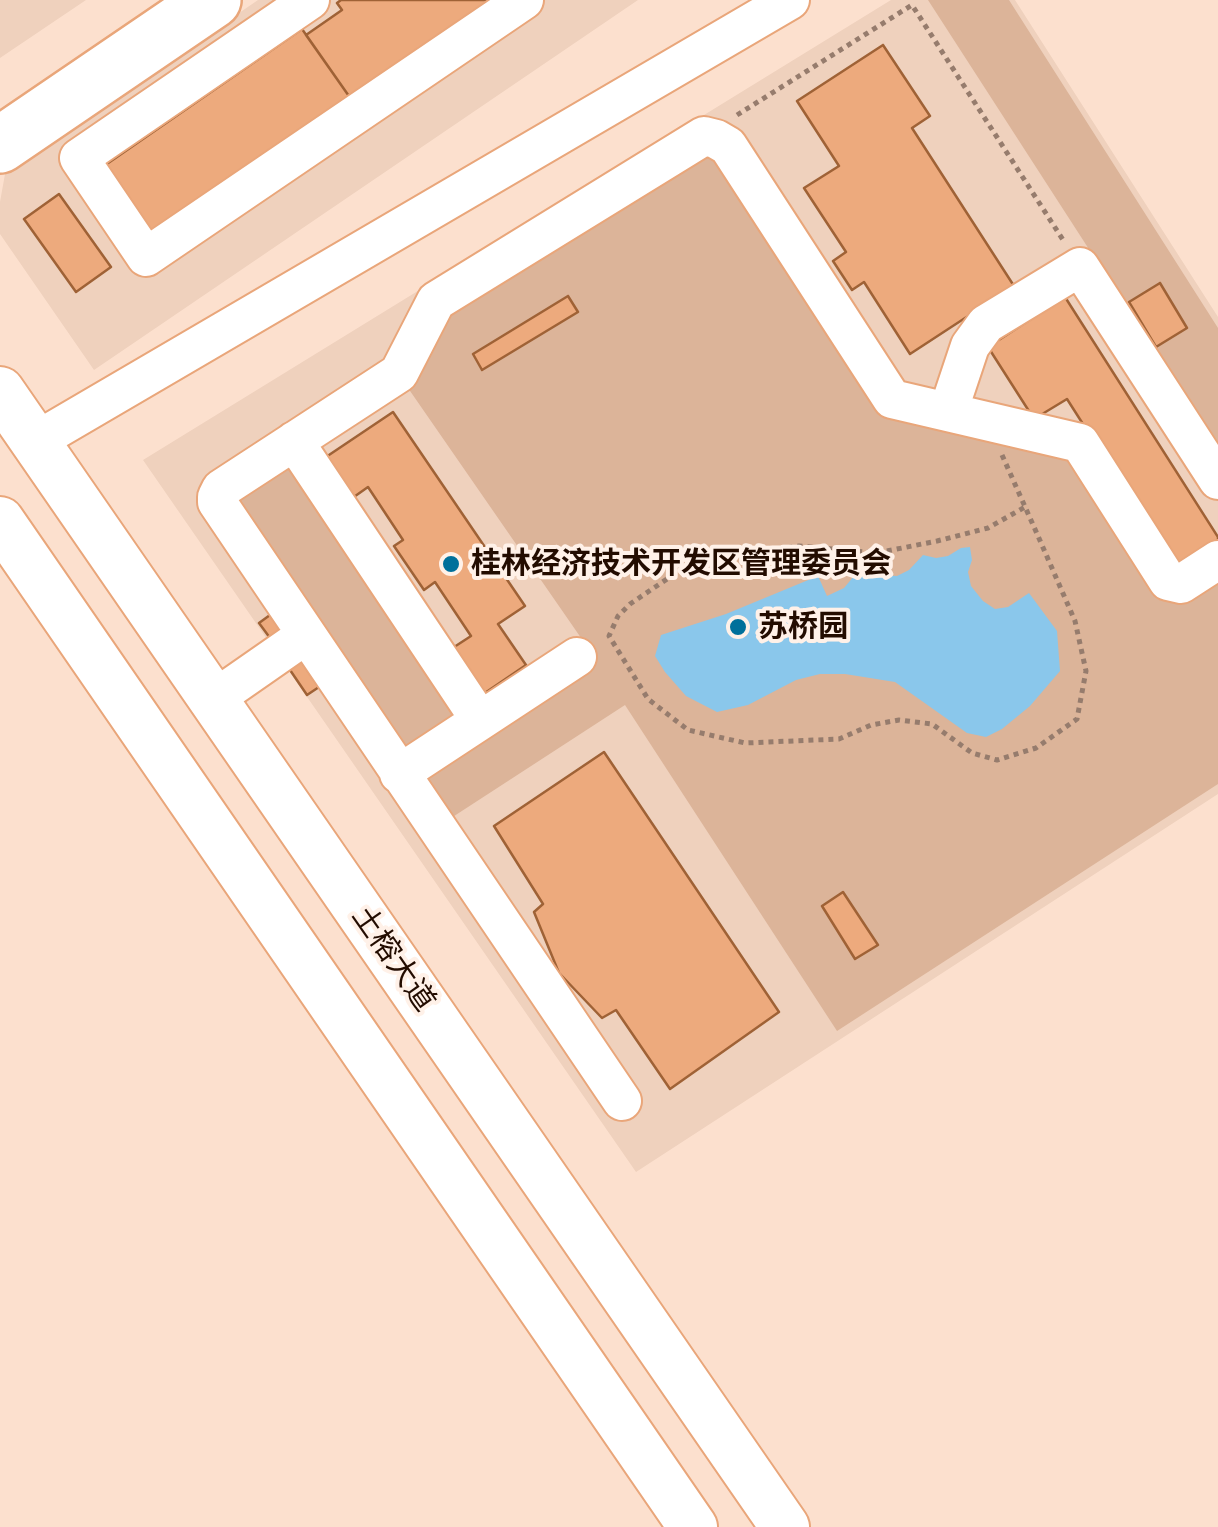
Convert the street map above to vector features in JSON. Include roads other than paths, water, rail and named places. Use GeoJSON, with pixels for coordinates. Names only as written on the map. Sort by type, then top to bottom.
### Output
{"type":"FeatureCollection","features":[{"type":"Feature","properties":{"kind":"highway"},"geometry":{"type":"LineString","coordinates":[[0,103],[150,0]]}},
{"type":"Feature","properties":{"kind":"highway"},"geometry":{"type":"LineString","coordinates":[[0,145],[213,0]]}},
{"type":"Feature","properties":{"kind":"main road","name":"土榕大道"},"geometry":{"type":"LineString","coordinates":[[0,391],[785,1527]]}},
{"type":"Feature","properties":{"kind":"main road"},"geometry":{"type":"LineString","coordinates":[[0,521],[693,1527]]}},
{"type":"Feature","properties":{"kind":"street"},"geometry":{"type":"LineString","coordinates":[[309,0],[78,158],[146,258],[524,0]]}},
{"type":"Feature","properties":{"kind":"street"},"geometry":{"type":"LineString","coordinates":[[36,441],[790,0]]}},
{"type":"Feature","properties":{"kind":"street"},"geometry":{"type":"LineString","coordinates":[[622,1101],[306,635],[217,499],[221,489],[399,373],[436,301],[701,138],[709,137],[728,146],[892,399],[1080,443],[1168,580],[1180,584],[1218,560]]}},
{"type":"Feature","properties":{"kind":"street"},"geometry":{"type":"LineString","coordinates":[[948,412],[970,346],[986,324],[1080,267],[1218,480]]}},
{"type":"Feature","properties":{"kind":"street"},"geometry":{"type":"LineString","coordinates":[[294,442],[480,720]]}},
{"type":"Feature","properties":{"kind":"street"},"geometry":{"type":"LineString","coordinates":[[214,698],[306,635]]}},
{"type":"Feature","properties":{"kind":"street"},"geometry":{"type":"LineString","coordinates":[[400,774],[577,656]]}},
{"type":"Feature","properties":{"kind":"water"},"geometry":{"type":"Polygon","coordinates":[[[970,547],[971,586],[983,601],[995,609],[1008,607],[1029,593],[1057,631],[1060,671],[1030,706],[986,737],[967,733],[895,682],[845,674],[820,674],[796,680],[748,705],[717,712],[686,696],[655,656],[661,635],[726,614],[818,576],[827,596],[844,588],[854,576],[897,576],[923,555],[948,556],[970,547]]]}},
{"type":"Feature","properties":{"kind":"place","name":"桂林经济技术开发区管理委员会"},"geometry":{"type":"Point","coordinates":[451,564]}},
{"type":"Feature","properties":{"kind":"place","name":"苏桥园"},"geometry":{"type":"Point","coordinates":[738,627]}}]}
